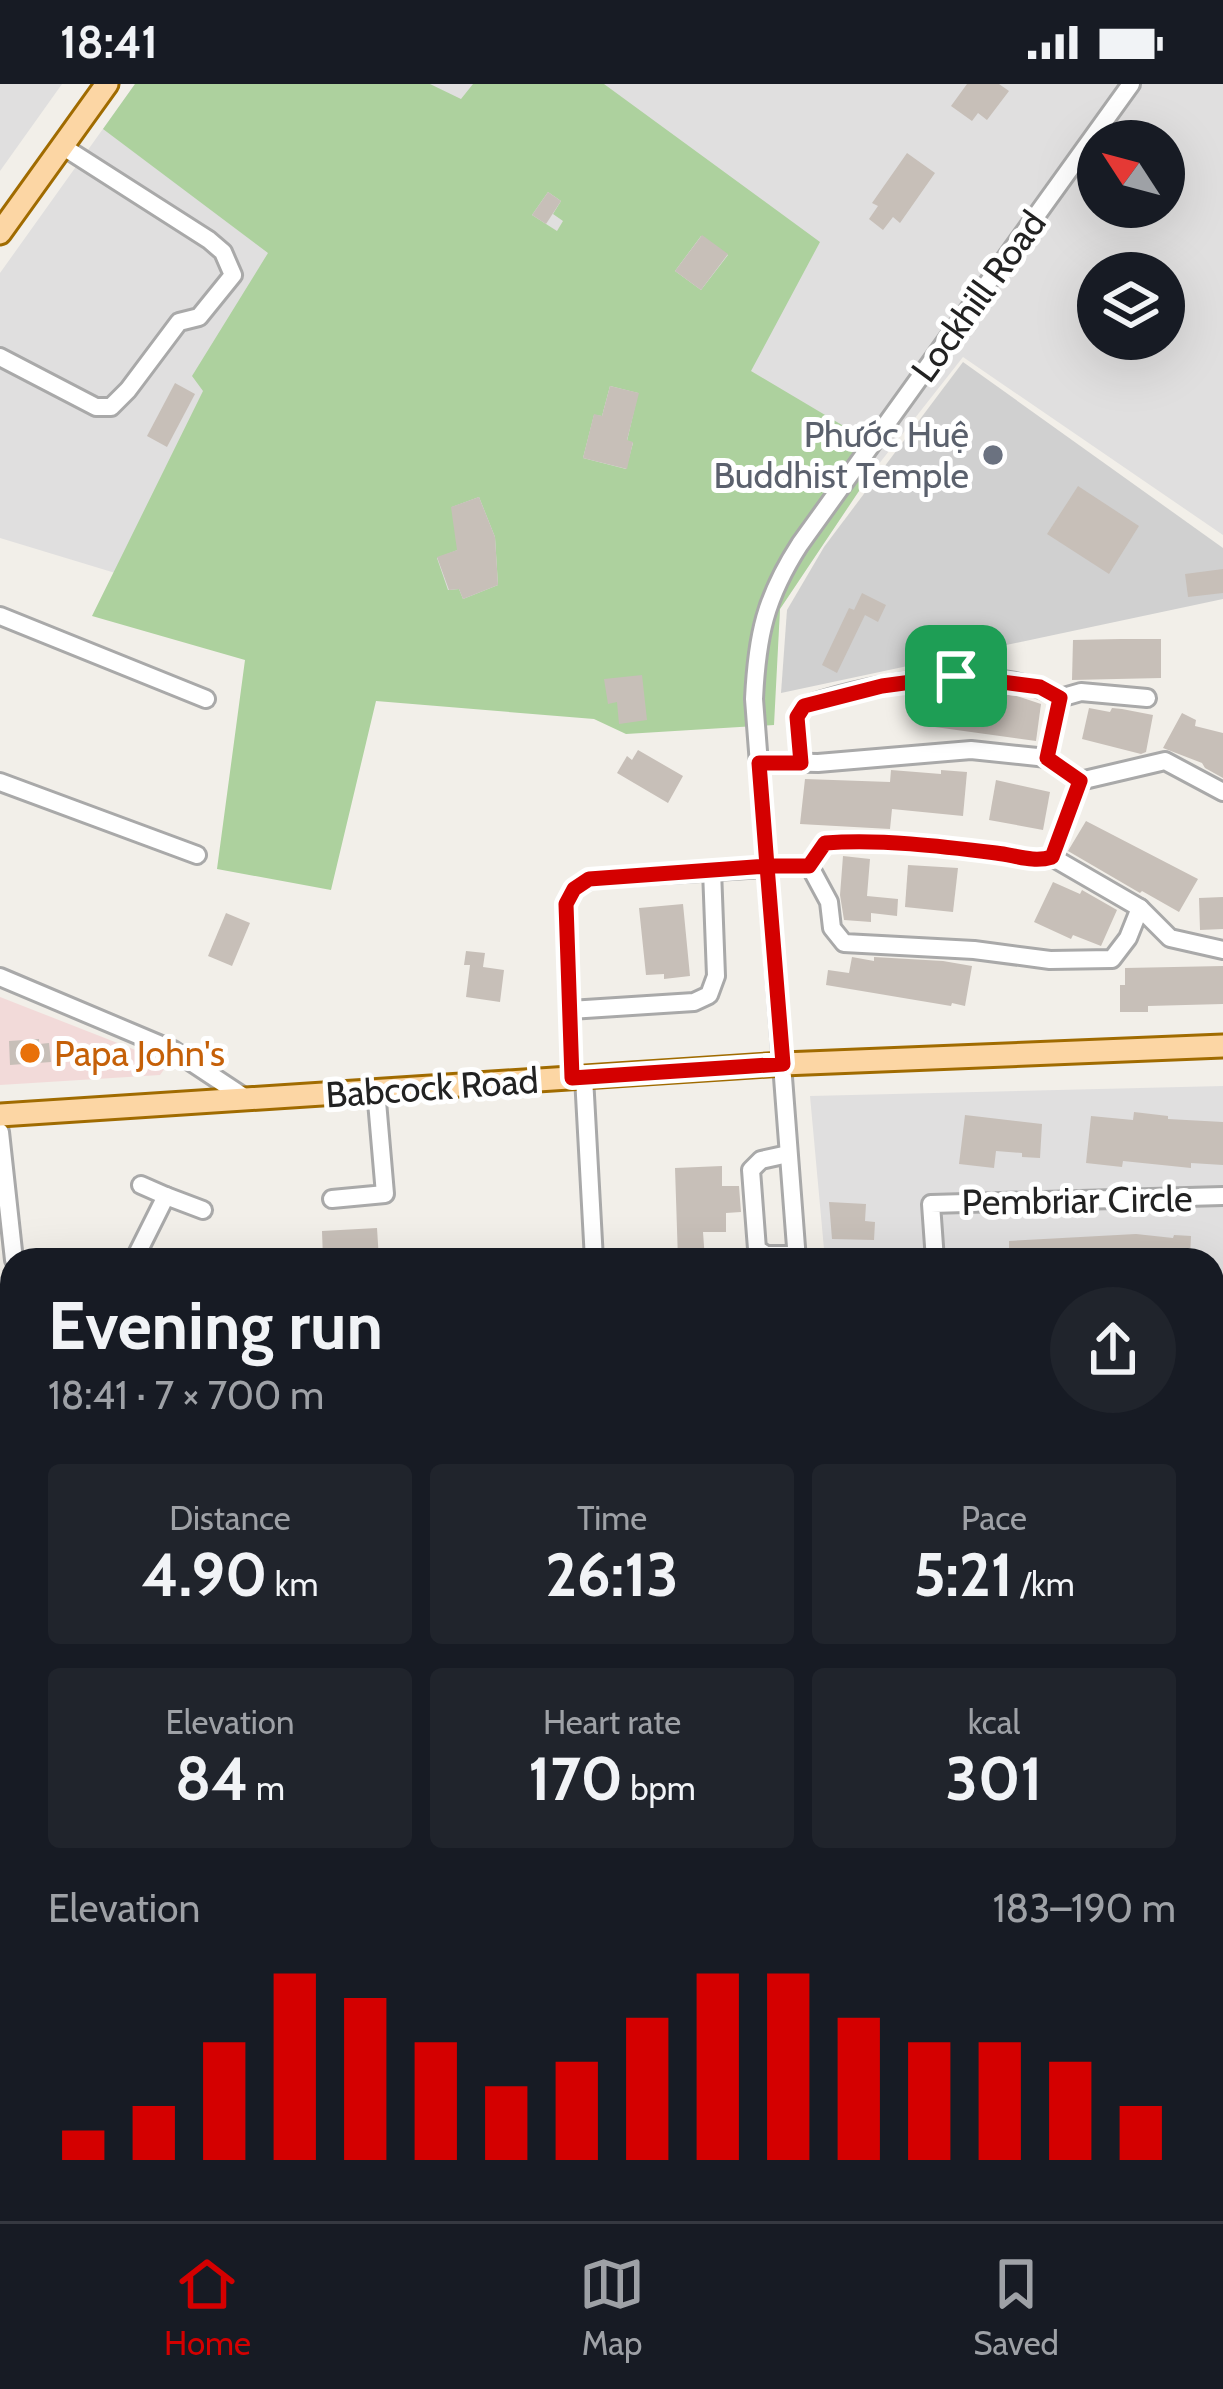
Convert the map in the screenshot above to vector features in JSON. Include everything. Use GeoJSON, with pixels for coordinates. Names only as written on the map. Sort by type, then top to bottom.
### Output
{"type":"FeatureCollection","features":[{"type":"Feature","properties":{"kind":"main road"},"geometry":{"type":"LineString","coordinates":[[0,233],[102,86]]}},
{"type":"Feature","properties":{"kind":"main road","name":"Babcock Road"},"geometry":{"type":"LineString","coordinates":[[0,1115],[783,1064],[1223,1046]]}},
{"type":"Feature","properties":{"kind":"street","name":"Lockhill Road"},"geometry":{"type":"LineString","coordinates":[[796,1248],[754,699],[760,630],[788,562],[1131,84]]}},
{"type":"Feature","properties":{"kind":"street"},"geometry":{"type":"LineString","coordinates":[[0,357],[96,406],[111,407],[179,322],[200,317],[233,275],[223,252],[209,240],[62,146]]}},
{"type":"Feature","properties":{"kind":"street"},"geometry":{"type":"LineString","coordinates":[[0,616],[206,699]]}},
{"type":"Feature","properties":{"kind":"street"},"geometry":{"type":"LineString","coordinates":[[801,763],[797,717],[804,706],[882,686],[956,676],[1040,687],[1060,698],[1081,692],[1147,698]]}},
{"type":"Feature","properties":{"kind":"street"},"geometry":{"type":"LineString","coordinates":[[1047,758],[1060,698]]}},
{"type":"Feature","properties":{"kind":"street"},"geometry":{"type":"LineString","coordinates":[[759,763],[971,751],[1047,758],[1080,781],[1166,761],[1223,792]]}},
{"type":"Feature","properties":{"kind":"street"},"geometry":{"type":"LineString","coordinates":[[809,866],[825,843],[859,841],[1041,861],[1052,857],[1080,781]]}},
{"type":"Feature","properties":{"kind":"street"},"geometry":{"type":"LineString","coordinates":[[0,782],[197,855]]}},
{"type":"Feature","properties":{"kind":"street"},"geometry":{"type":"LineString","coordinates":[[1052,857],[1140,908],[1170,938],[1223,950]]}},
{"type":"Feature","properties":{"kind":"street"},"geometry":{"type":"LineString","coordinates":[[593,1248],[570,1010],[566,904],[574,889],[589,879],[809,866]]}},
{"type":"Feature","properties":{"kind":"street"},"geometry":{"type":"LineString","coordinates":[[809,866],[829,902],[832,928],[844,943],[974,950],[1050,960],[1112,959],[1129,938],[1140,908]]}},
{"type":"Feature","properties":{"kind":"street"},"geometry":{"type":"LineString","coordinates":[[570,1010],[694,1002],[709,995],[716,976],[712,870]]}},
{"type":"Feature","properties":{"kind":"street"},"geometry":{"type":"LineString","coordinates":[[0,977],[173,1050],[247,1099]]}},
{"type":"Feature","properties":{"kind":"street"},"geometry":{"type":"LineString","coordinates":[[332,1199],[385,1194],[376,1090]]}},
{"type":"Feature","properties":{"kind":"street"},"geometry":{"type":"LineString","coordinates":[[0,1132],[13,1248]]}},
{"type":"Feature","properties":{"kind":"street"},"geometry":{"type":"LineString","coordinates":[[758,1248],[751,1170],[761,1160],[788,1154]]}},
{"type":"Feature","properties":{"kind":"street"},"geometry":{"type":"LineString","coordinates":[[141,1185],[203,1210]]}},
{"type":"Feature","properties":{"kind":"street"},"geometry":{"type":"LineString","coordinates":[[140,1248],[166,1196]]}},
{"type":"Feature","properties":{"kind":"street","name":"Pembriar Circle"},"geometry":{"type":"LineString","coordinates":[[933,1248],[931,1204],[1223,1196]]}},
{"type":"Feature","properties":{"kind":"shaded area"},"geometry":{"type":"Polygon","coordinates":[[[0,84],[62,84],[0,171],[0,84]]]}},
{"type":"Feature","properties":{"kind":"shaded area"},"geometry":{"type":"Polygon","coordinates":[[[135,84],[1223,84],[1223,535],[963,357],[867,479],[780,609],[775,690],[277,622],[0,538],[0,273],[135,84]]]}},
{"type":"Feature","properties":{"kind":"shaded area","name":"Phước Huệ Buddhist Temple"},"geometry":{"type":"Polygon","coordinates":[[[963,362],[1223,548],[1223,599],[781,693],[787,610],[824,547],[963,362]]]}},
{"type":"Feature","properties":{"kind":"shaded area"},"geometry":{"type":"Polygon","coordinates":[[[0,997],[161,1060],[165,1068],[160,1075],[0,1085],[0,997]]]}},
{"type":"Feature","properties":{"kind":"shaded area"},"geometry":{"type":"Polygon","coordinates":[[[1223,1086],[1223,1248],[824,1248],[810,1096],[1223,1086]]]}},
{"type":"Feature","properties":{"kind":"green space"},"geometry":{"type":"Polygon","coordinates":[[[135,84],[430,84],[461,99],[473,84],[604,84],[820,242],[751,371],[847,428],[867,479],[780,609],[774,725],[626,734],[594,719],[376,701],[331,890],[217,869],[245,660],[92,616],[203,391],[192,376],[268,253],[103,129],[135,84]],[[548,192],[532,215],[557,231],[563,221],[553,214],[561,201],[548,192]],[[701,236],[675,271],[701,290],[728,255],[701,236]],[[610,386],[602,416],[594,415],[583,458],[626,469],[638,393],[610,386]],[[479,497],[452,507],[473,544],[437,558],[448,590],[459,589],[463,599],[498,585],[495,537],[479,497]]]}},
{"type":"Feature","properties":{"kind":"building"},"geometry":{"type":"Polygon","coordinates":[[[967,84],[999,84],[1009,91],[987,120],[978,113],[972,121],[951,106],[967,84]]]}},
{"type":"Feature","properties":{"kind":"building"},"geometry":{"type":"Polygon","coordinates":[[[907,153],[935,173],[900,223],[893,217],[883,230],[869,219],[878,206],[872,203],[907,153]]]}},
{"type":"Feature","properties":{"kind":"building"},"geometry":{"type":"Polygon","coordinates":[[[548,192],[561,201],[546,224],[532,215],[548,192]]]}},
{"type":"Feature","properties":{"kind":"building"},"geometry":{"type":"Polygon","coordinates":[[[702,235],[728,254],[701,290],[675,271],[702,235]]]}},
{"type":"Feature","properties":{"kind":"building"},"geometry":{"type":"Polygon","coordinates":[[[175,383],[195,394],[167,447],[147,436],[175,383]]]}},
{"type":"Feature","properties":{"kind":"building"},"geometry":{"type":"Polygon","coordinates":[[[610,386],[639,393],[627,440],[633,442],[627,469],[583,458],[594,414],[602,416],[610,386]]]}},
{"type":"Feature","properties":{"kind":"building"},"geometry":{"type":"Polygon","coordinates":[[[1078,486],[1139,526],[1109,574],[1047,534],[1078,486]]]}},
{"type":"Feature","properties":{"kind":"building"},"geometry":{"type":"Polygon","coordinates":[[[479,497],[495,537],[498,585],[463,599],[459,589],[449,590],[437,557],[457,550],[451,507],[479,497]]]}},
{"type":"Feature","properties":{"kind":"building"},"geometry":{"type":"Polygon","coordinates":[[[1223,569],[1223,593],[1188,597],[1185,574],[1223,569]]]}},
{"type":"Feature","properties":{"kind":"building"},"geometry":{"type":"Polygon","coordinates":[[[862,593],[886,605],[878,622],[865,615],[837,673],[822,665],[849,608],[854,610],[862,593]]]}},
{"type":"Feature","properties":{"kind":"building"},"geometry":{"type":"Polygon","coordinates":[[[1161,639],[1161,678],[1072,680],[1073,640],[1161,639]]]}},
{"type":"Feature","properties":{"kind":"building"},"geometry":{"type":"Polygon","coordinates":[[[642,675],[647,720],[619,724],[617,702],[608,704],[604,679],[642,675]]]}},
{"type":"Feature","properties":{"kind":"building"},"geometry":{"type":"Polygon","coordinates":[[[968,690],[1041,704],[1036,741],[935,727],[940,691],[968,690]]]}},
{"type":"Feature","properties":{"kind":"building"},"geometry":{"type":"Polygon","coordinates":[[[1089,708],[1153,715],[1146,752],[1082,739],[1089,708]]]}},
{"type":"Feature","properties":{"kind":"building"},"geometry":{"type":"Polygon","coordinates":[[[1182,713],[1196,720],[1195,726],[1223,733],[1223,778],[1202,763],[1163,748],[1182,713]]]}},
{"type":"Feature","properties":{"kind":"building"},"geometry":{"type":"Polygon","coordinates":[[[638,750],[683,776],[668,803],[617,773],[627,756],[632,760],[638,750]]]}},
{"type":"Feature","properties":{"kind":"building"},"geometry":{"type":"Polygon","coordinates":[[[891,770],[967,772],[963,816],[892,809],[890,829],[800,824],[805,779],[890,782],[891,770]]]}},
{"type":"Feature","properties":{"kind":"building"},"geometry":{"type":"Polygon","coordinates":[[[996,780],[1050,792],[1043,830],[989,820],[996,780]]]}},
{"type":"Feature","properties":{"kind":"building"},"geometry":{"type":"Polygon","coordinates":[[[1086,821],[1198,879],[1179,912],[1068,851],[1086,821]]]}},
{"type":"Feature","properties":{"kind":"building"},"geometry":{"type":"Polygon","coordinates":[[[843,856],[870,859],[867,896],[898,899],[897,916],[871,913],[871,922],[844,920],[840,895],[843,856]]]}},
{"type":"Feature","properties":{"kind":"building"},"geometry":{"type":"Polygon","coordinates":[[[908,865],[958,868],[953,912],[905,907],[908,865]]]}},
{"type":"Feature","properties":{"kind":"building"},"geometry":{"type":"Polygon","coordinates":[[[1053,882],[1080,894],[1082,890],[1117,910],[1101,946],[1034,922],[1053,882]]]}},
{"type":"Feature","properties":{"kind":"building"},"geometry":{"type":"Polygon","coordinates":[[[1223,897],[1223,929],[1200,930],[1199,898],[1223,897]]]}},
{"type":"Feature","properties":{"kind":"building"},"geometry":{"type":"Polygon","coordinates":[[[683,904],[690,976],[646,975],[639,908],[683,904]]]}},
{"type":"Feature","properties":{"kind":"building"},"geometry":{"type":"Polygon","coordinates":[[[226,913],[250,923],[232,966],[208,956],[226,913]]]}},
{"type":"Feature","properties":{"kind":"building"},"geometry":{"type":"Polygon","coordinates":[[[466,951],[485,953],[483,967],[504,970],[500,1002],[466,997],[470,965],[464,965],[466,951]]]}},
{"type":"Feature","properties":{"kind":"building"},"geometry":{"type":"Polygon","coordinates":[[[852,957],[972,966],[965,1006],[826,985],[828,970],[849,973],[852,957]]]}},
{"type":"Feature","properties":{"kind":"building"},"geometry":{"type":"Polygon","coordinates":[[[1223,966],[1223,1004],[1148,1006],[1148,1012],[1120,1012],[1125,968],[1223,966]]]}},
{"type":"Feature","properties":{"kind":"building","name":"Papa John's"},"geometry":{"type":"Polygon","coordinates":[[[39,1039],[39,1044],[49,1043],[51,1062],[10,1065],[9,1041],[39,1039]]]}},
{"type":"Feature","properties":{"kind":"building"},"geometry":{"type":"Polygon","coordinates":[[[1134,1112],[1223,1122],[1223,1165],[1086,1163],[1091,1116],[1133,1120],[1134,1112]]]}},
{"type":"Feature","properties":{"kind":"building"},"geometry":{"type":"Polygon","coordinates":[[[965,1115],[1042,1124],[1040,1158],[996,1151],[994,1168],[959,1164],[965,1115]]]}},
{"type":"Feature","properties":{"kind":"building"},"geometry":{"type":"Polygon","coordinates":[[[722,1166],[722,1186],[739,1186],[741,1212],[726,1213],[726,1232],[703,1232],[704,1248],[678,1248],[675,1168],[722,1166]]]}},
{"type":"Feature","properties":{"kind":"building"},"geometry":{"type":"Polygon","coordinates":[[[829,1202],[866,1204],[865,1221],[875,1222],[874,1240],[832,1239],[829,1202]]]}},
{"type":"Feature","properties":{"kind":"building"},"geometry":{"type":"Polygon","coordinates":[[[377,1228],[378,1248],[323,1248],[322,1231],[377,1228]]]}},
{"type":"Feature","properties":{"kind":"building"},"geometry":{"type":"Polygon","coordinates":[[[1191,1236],[1190,1248],[1009,1248],[1009,1241],[1191,1236]]]}},
{"type":"Feature","properties":{"kind":"place","name":"Phước Huệ Buddhist Temple"},"geometry":{"type":"Point","coordinates":[993,455]}},
{"type":"Feature","properties":{"kind":"place","name":"Papa John's"},"geometry":{"type":"Point","coordinates":[30,1053]}},
{"type":"Feature","properties":{"kind":"route"},"geometry":{"type":"LineString","coordinates":[[956,676],[882,686],[804,706],[797,717],[801,763],[759,763],[767,866],[589,879],[574,889],[566,904],[572,1078],[783,1064],[767,866],[809,866],[825,843],[859,841],[1041,861],[1052,857],[1080,781],[1047,758],[1060,698],[1040,687],[956,676]]}}]}
